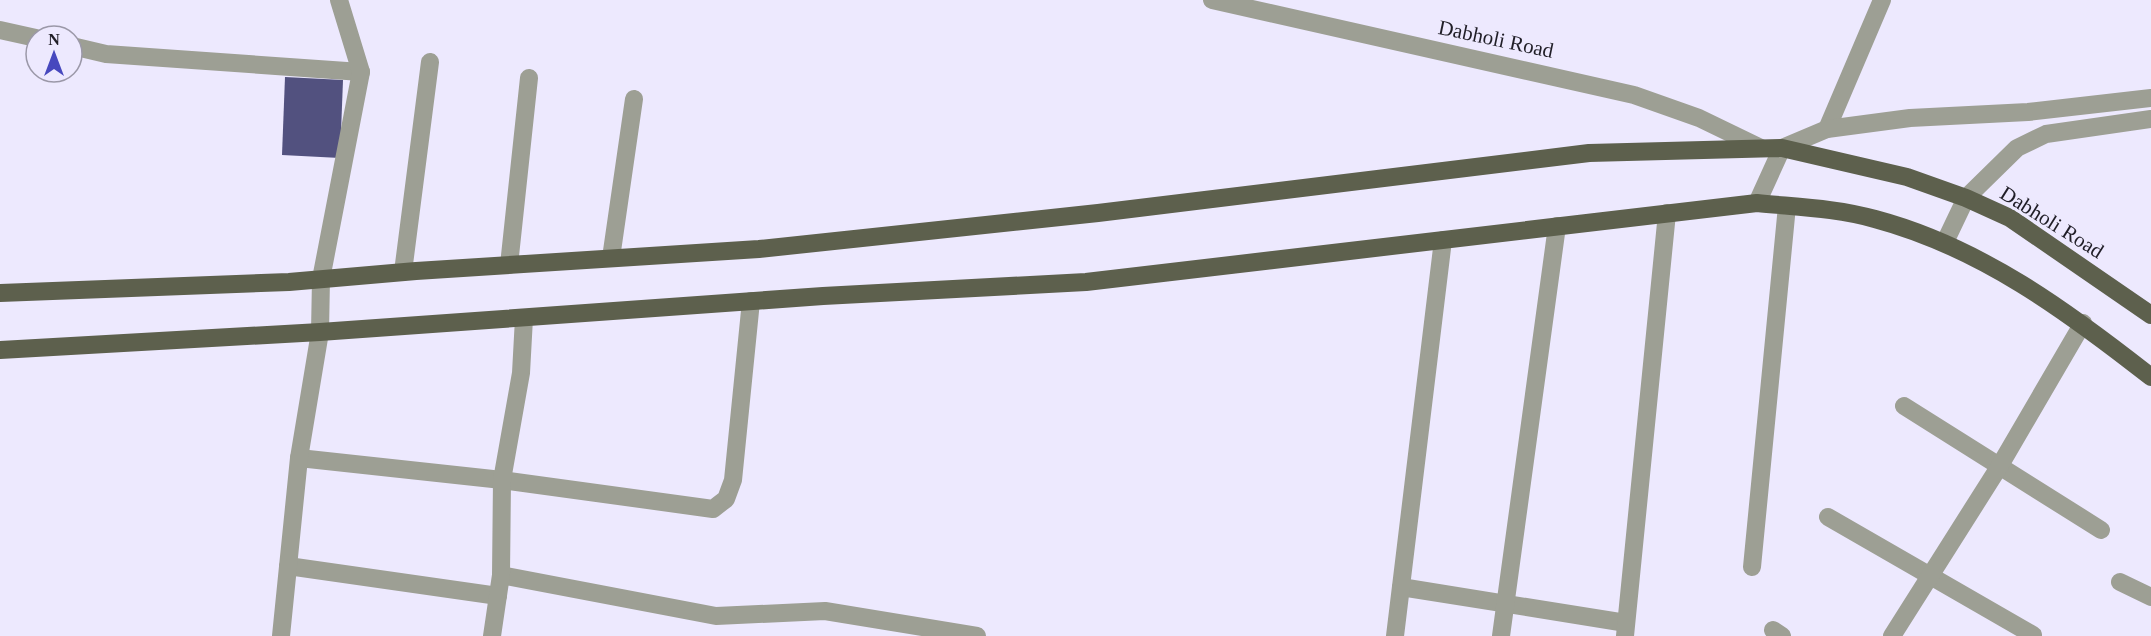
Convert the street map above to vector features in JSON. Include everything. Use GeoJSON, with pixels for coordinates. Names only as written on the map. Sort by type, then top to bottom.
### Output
{"type":"FeatureCollection","features":[{"type":"Feature","properties":{"kind":"main road","name":"Dabholi Road"},"geometry":{"type":"LineString","coordinates":[[0,293],[321,279],[794,246],[1098,213],[1589,153],[1782,148],[1907,177],[1966,198],[2010,218],[2151,315]]}},
{"type":"Feature","properties":{"kind":"main road"},"geometry":{"type":"LineString","coordinates":[[0,350],[320,332],[751,302],[1086,282],[1757,203],[1828,209],[1875,218],[1945,242],[1986,262],[2083,323],[2151,377]]}},
{"type":"Feature","properties":{"kind":"street"},"geometry":{"type":"LineString","coordinates":[[281,636],[299,458],[320,332],[321,279],[361,72],[339,0]]}},
{"type":"Feature","properties":{"kind":"street","name":"Dabholi Road"},"geometry":{"type":"LineString","coordinates":[[1212,0],[1634,95],[1699,118],[1761,148]]}},
{"type":"Feature","properties":{"kind":"street"},"geometry":{"type":"LineString","coordinates":[[1827,129],[1882,0]]}},
{"type":"Feature","properties":{"kind":"street"},"geometry":{"type":"LineString","coordinates":[[0,30],[24,35]]}},
{"type":"Feature","properties":{"kind":"street"},"geometry":{"type":"LineString","coordinates":[[84,49],[106,54],[361,72]]}},
{"type":"Feature","properties":{"kind":"street"},"geometry":{"type":"LineString","coordinates":[[403,272],[430,62]]}},
{"type":"Feature","properties":{"kind":"street"},"geometry":{"type":"LineString","coordinates":[[509,265],[529,78]]}},
{"type":"Feature","properties":{"kind":"street"},"geometry":{"type":"LineString","coordinates":[[1757,203],[1782,148],[1827,129],[1910,118],[2028,112],[2151,98]]}},
{"type":"Feature","properties":{"kind":"street"},"geometry":{"type":"LineString","coordinates":[[611,258],[634,99]]}},
{"type":"Feature","properties":{"kind":"street"},"geometry":{"type":"LineString","coordinates":[[1945,242],[1966,198],[1993,169],[2017,148],[2046,134],[2151,119]]}},
{"type":"Feature","properties":{"kind":"street"},"geometry":{"type":"LineString","coordinates":[[1752,567],[1787,206]]}},
{"type":"Feature","properties":{"kind":"street"},"geometry":{"type":"LineString","coordinates":[[1401,587],[1505,605],[1626,630],[1667,213]]}},
{"type":"Feature","properties":{"kind":"street"},"geometry":{"type":"LineString","coordinates":[[1501,636],[1557,226]]}},
{"type":"Feature","properties":{"kind":"street"},"geometry":{"type":"LineString","coordinates":[[1395,636],[1443,240]]}},
{"type":"Feature","properties":{"kind":"street"},"geometry":{"type":"LineString","coordinates":[[299,458],[502,480],[713,509],[726,499],[733,480],[751,302]]}},
{"type":"Feature","properties":{"kind":"street"},"geometry":{"type":"LineString","coordinates":[[492,636],[501,575],[502,480],[521,374],[524,318]]}},
{"type":"Feature","properties":{"kind":"street"},"geometry":{"type":"LineString","coordinates":[[1892,636],[1999,467],[2083,323]]}},
{"type":"Feature","properties":{"kind":"street"},"geometry":{"type":"LineString","coordinates":[[1904,406],[2101,530]]}},
{"type":"Feature","properties":{"kind":"street"},"geometry":{"type":"LineString","coordinates":[[1828,517],[2033,635]]}},
{"type":"Feature","properties":{"kind":"street"},"geometry":{"type":"LineString","coordinates":[[288,566],[498,596]]}},
{"type":"Feature","properties":{"kind":"street"},"geometry":{"type":"LineString","coordinates":[[501,575],[716,616],[825,611],[977,636]]}},
{"type":"Feature","properties":{"kind":"street"},"geometry":{"type":"LineString","coordinates":[[2120,582],[2151,597]]}},
{"type":"Feature","properties":{"kind":"building"},"geometry":{"type":"Polygon","coordinates":[[[285,77],[343,80],[340,158],[282,155],[285,77]]]}}]}
